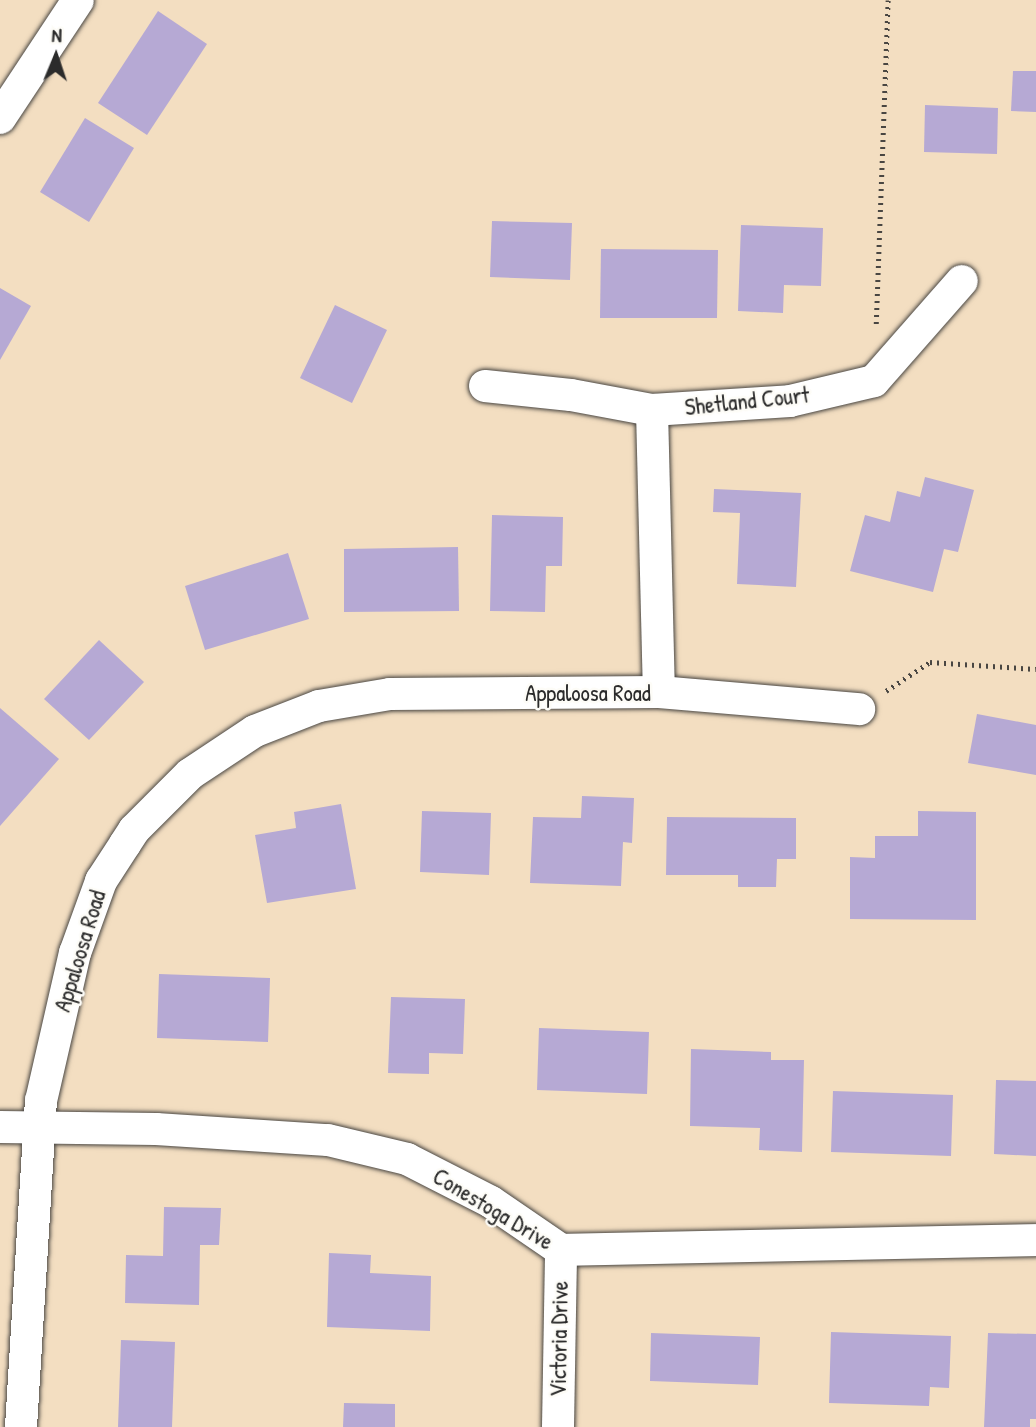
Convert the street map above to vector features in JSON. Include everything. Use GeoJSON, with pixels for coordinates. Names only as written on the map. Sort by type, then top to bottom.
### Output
{"type":"FeatureCollection","features":[{"type":"Feature","properties":{"kind":"street"},"geometry":{"type":"LineString","coordinates":[[0,118],[78,0]]}},
{"type":"Feature","properties":{"kind":"street","name":"Shetland Court"},"geometry":{"type":"LineString","coordinates":[[485,386],[571,395],[652,410],[790,401],[874,381],[962,281]]}},
{"type":"Feature","properties":{"kind":"street","name":"Shetland Court"},"geometry":{"type":"LineString","coordinates":[[652,410],[659,692]]}},
{"type":"Feature","properties":{"kind":"street","name":"Appaloosa Road"},"geometry":{"type":"LineString","coordinates":[[21,1427],[41,1101],[75,953],[101,881],[134,830],[190,774],[255,731],[319,706],[390,694],[659,692],[859,709]]}},
{"type":"Feature","properties":{"kind":"street","name":"Conestoga Drive"},"geometry":{"type":"LineString","coordinates":[[0,1127],[156,1129],[328,1140],[407,1159],[491,1202],[561,1250],[1036,1240]]}},
{"type":"Feature","properties":{"kind":"street","name":"Victoria Drive"},"geometry":{"type":"LineString","coordinates":[[558,1427],[561,1250]]}},
{"type":"Feature","properties":{"kind":"path"},"geometry":{"type":"LineString","coordinates":[[876,326],[888,0]]}},
{"type":"Feature","properties":{"kind":"path"},"geometry":{"type":"LineString","coordinates":[[859,709],[930,662],[1036,669]]}},
{"type":"Feature","properties":{"kind":"building"},"geometry":{"type":"Polygon","coordinates":[[[158,11],[207,44],[147,135],[98,103],[158,11]]]}},
{"type":"Feature","properties":{"kind":"building"},"geometry":{"type":"Polygon","coordinates":[[[1013,71],[1036,71],[1036,112],[1011,111],[1013,71]]]}},
{"type":"Feature","properties":{"kind":"building"},"geometry":{"type":"Polygon","coordinates":[[[925,105],[998,108],[997,154],[924,152],[925,105]]]}},
{"type":"Feature","properties":{"kind":"building"},"geometry":{"type":"Polygon","coordinates":[[[85,118],[134,148],[89,222],[40,192],[85,118]]]}},
{"type":"Feature","properties":{"kind":"building"},"geometry":{"type":"Polygon","coordinates":[[[492,221],[572,223],[570,280],[490,277],[492,221]]]}},
{"type":"Feature","properties":{"kind":"building"},"geometry":{"type":"Polygon","coordinates":[[[741,225],[823,228],[821,286],[784,285],[783,313],[738,311],[741,225]]]}},
{"type":"Feature","properties":{"kind":"building"},"geometry":{"type":"Polygon","coordinates":[[[601,249],[718,250],[717,318],[600,318],[601,249]]]}},
{"type":"Feature","properties":{"kind":"building"},"geometry":{"type":"Polygon","coordinates":[[[0,288],[31,306],[0,360],[0,288]]]}},
{"type":"Feature","properties":{"kind":"building"},"geometry":{"type":"Polygon","coordinates":[[[335,305],[387,330],[352,403],[300,378],[335,305]]]}},
{"type":"Feature","properties":{"kind":"building"},"geometry":{"type":"Polygon","coordinates":[[[925,477],[974,490],[958,552],[944,549],[933,592],[850,571],[865,515],[890,522],[897,491],[920,497],[925,477]]]}},
{"type":"Feature","properties":{"kind":"building"},"geometry":{"type":"Polygon","coordinates":[[[714,489],[801,493],[796,587],[737,584],[740,513],[713,512],[714,489]]]}},
{"type":"Feature","properties":{"kind":"building"},"geometry":{"type":"Polygon","coordinates":[[[492,515],[563,517],[562,566],[546,566],[545,612],[490,611],[492,515]]]}},
{"type":"Feature","properties":{"kind":"building"},"geometry":{"type":"Polygon","coordinates":[[[458,547],[459,611],[344,612],[344,549],[458,547]]]}},
{"type":"Feature","properties":{"kind":"building"},"geometry":{"type":"Polygon","coordinates":[[[288,553],[309,619],[205,650],[185,586],[288,553]]]}},
{"type":"Feature","properties":{"kind":"building"},"geometry":{"type":"Polygon","coordinates":[[[99,640],[144,682],[89,740],[44,699],[99,640]]]}},
{"type":"Feature","properties":{"kind":"building"},"geometry":{"type":"Polygon","coordinates":[[[0,708],[59,759],[0,826],[0,708]]]}},
{"type":"Feature","properties":{"kind":"building"},"geometry":{"type":"Polygon","coordinates":[[[977,714],[1036,725],[1036,775],[968,763],[977,714]]]}},
{"type":"Feature","properties":{"kind":"building"},"geometry":{"type":"Polygon","coordinates":[[[582,796],[634,798],[632,843],[623,842],[621,886],[530,883],[533,817],[581,818],[582,796]]]}},
{"type":"Feature","properties":{"kind":"building"},"geometry":{"type":"Polygon","coordinates":[[[341,804],[356,889],[267,903],[255,835],[296,828],[294,812],[341,804]]]}},
{"type":"Feature","properties":{"kind":"building"},"geometry":{"type":"Polygon","coordinates":[[[422,811],[491,813],[489,875],[420,872],[422,811]]]}},
{"type":"Feature","properties":{"kind":"building"},"geometry":{"type":"Polygon","coordinates":[[[918,811],[976,812],[976,920],[850,919],[850,857],[875,858],[875,836],[918,836],[918,811]]]}},
{"type":"Feature","properties":{"kind":"building"},"geometry":{"type":"Polygon","coordinates":[[[667,817],[796,818],[796,859],[777,859],[776,887],[738,887],[738,875],[666,875],[667,817]]]}},
{"type":"Feature","properties":{"kind":"building"},"geometry":{"type":"Polygon","coordinates":[[[159,974],[270,978],[268,1042],[157,1038],[159,974]]]}},
{"type":"Feature","properties":{"kind":"building"},"geometry":{"type":"Polygon","coordinates":[[[391,997],[465,999],[463,1054],[429,1053],[429,1074],[388,1073],[391,997]]]}},
{"type":"Feature","properties":{"kind":"building"},"geometry":{"type":"Polygon","coordinates":[[[539,1028],[649,1032],[647,1094],[537,1090],[539,1028]]]}},
{"type":"Feature","properties":{"kind":"building"},"geometry":{"type":"Polygon","coordinates":[[[691,1049],[771,1052],[771,1060],[804,1060],[802,1152],[759,1150],[760,1128],[690,1126],[691,1049]]]}},
{"type":"Feature","properties":{"kind":"building"},"geometry":{"type":"Polygon","coordinates":[[[996,1080],[1036,1081],[1036,1156],[994,1154],[996,1080]]]}},
{"type":"Feature","properties":{"kind":"building"},"geometry":{"type":"Polygon","coordinates":[[[833,1091],[953,1095],[951,1156],[831,1152],[833,1091]]]}},
{"type":"Feature","properties":{"kind":"building"},"geometry":{"type":"Polygon","coordinates":[[[164,1207],[221,1208],[219,1245],[200,1245],[199,1305],[125,1303],[126,1255],[163,1256],[164,1207]]]}},
{"type":"Feature","properties":{"kind":"building"},"geometry":{"type":"Polygon","coordinates":[[[329,1253],[371,1255],[370,1273],[431,1276],[430,1331],[327,1327],[329,1253]]]}},
{"type":"Feature","properties":{"kind":"building"},"geometry":{"type":"Polygon","coordinates":[[[831,1332],[951,1336],[949,1388],[930,1387],[929,1406],[829,1403],[831,1332]]]}},
{"type":"Feature","properties":{"kind":"building"},"geometry":{"type":"Polygon","coordinates":[[[651,1333],[760,1337],[758,1385],[650,1381],[651,1333]]]}},
{"type":"Feature","properties":{"kind":"building"},"geometry":{"type":"Polygon","coordinates":[[[988,1333],[1036,1334],[1036,1419],[1030,1419],[1030,1427],[984,1427],[988,1333]]]}},
{"type":"Feature","properties":{"kind":"building"},"geometry":{"type":"Polygon","coordinates":[[[121,1340],[175,1342],[172,1427],[118,1427],[121,1340]]]}},
{"type":"Feature","properties":{"kind":"building"},"geometry":{"type":"Polygon","coordinates":[[[344,1403],[395,1404],[395,1427],[343,1427],[344,1403]]]}}]}
